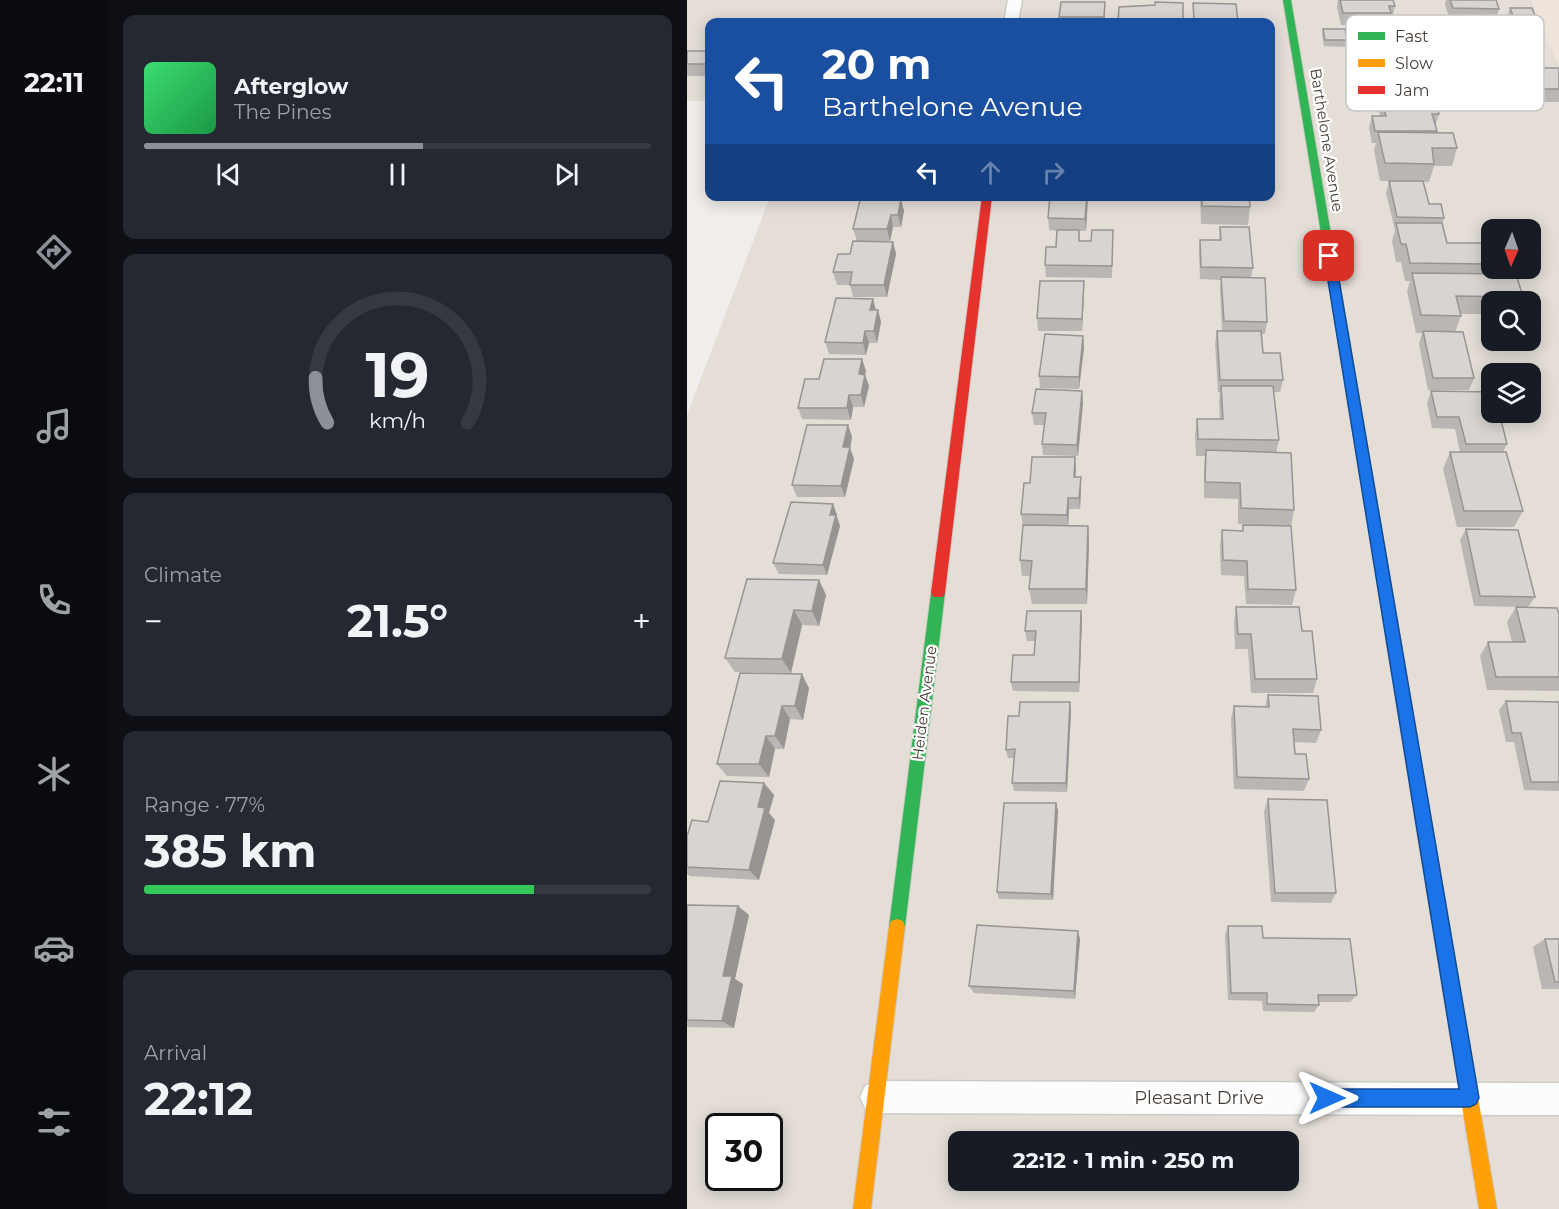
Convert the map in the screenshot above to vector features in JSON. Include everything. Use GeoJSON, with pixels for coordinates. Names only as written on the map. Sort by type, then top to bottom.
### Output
{"type":"FeatureCollection","features":[{"type":"Feature","properties":{"kind":"street"},"geometry":{"type":"LineString","coordinates":[[1012,18],[1015,0]]}},
{"type":"Feature","properties":{"kind":"street","name":"Barthelone Avenue"},"geometry":{"type":"LineString","coordinates":[[1287,0],[1488,1209]]}},
{"type":"Feature","properties":{"kind":"street","name":"Heiden Avenue"},"geometry":{"type":"LineString","coordinates":[[862,1209],[986,201]]}},
{"type":"Feature","properties":{"kind":"street","name":"Pleasant Drive"},"geometry":{"type":"LineString","coordinates":[[876,1097],[1559,1099]]}},
{"type":"Feature","properties":{"kind":"shaded area"},"geometry":{"type":"Polygon","coordinates":[[[687,0],[1531,0],[1537,15],[1346,15],[1346,111],[1544,111],[1544,31],[1559,66],[1559,1209],[687,1209],[687,415],[768,201],[1275,201],[1275,18],[705,18],[705,101],[687,101],[687,0]]]}},
{"type":"Feature","properties":{"kind":"shaded area"},"geometry":{"type":"Polygon","coordinates":[[[1531,0],[1559,0],[1559,66],[1544,31],[1544,15],[1537,15],[1531,0]]]}},
{"type":"Feature","properties":{"kind":"building"},"geometry":{"type":"Polygon","coordinates":[[[1340,0],[1393,0],[1395,6],[1389,6],[1391,13],[1343,13],[1340,0]]]}},
{"type":"Feature","properties":{"kind":"building"},"geometry":{"type":"Polygon","coordinates":[[[1450,0],[1496,0],[1499,9],[1453,8],[1450,0]]]}},
{"type":"Feature","properties":{"kind":"building"},"geometry":{"type":"Polygon","coordinates":[[[1061,2],[1105,2],[1104,17],[1059,17],[1061,2]]]}},
{"type":"Feature","properties":{"kind":"building"},"geometry":{"type":"Polygon","coordinates":[[[1155,2],[1183,3],[1183,18],[1118,18],[1119,7],[1155,5],[1155,2]]]}},
{"type":"Feature","properties":{"kind":"building"},"geometry":{"type":"Polygon","coordinates":[[[1193,3],[1236,4],[1238,18],[1194,18],[1193,3]]]}},
{"type":"Feature","properties":{"kind":"building"},"geometry":{"type":"Polygon","coordinates":[[[1510,8],[1532,8],[1535,15],[1513,15],[1510,8]]]}},
{"type":"Feature","properties":{"kind":"building"},"geometry":{"type":"Polygon","coordinates":[[[1323,29],[1345,29],[1346,40],[1325,40],[1323,29]]]}},
{"type":"Feature","properties":{"kind":"building"},"geometry":{"type":"Polygon","coordinates":[[[687,51],[705,51],[705,64],[687,64],[687,51]]]}},
{"type":"Feature","properties":{"kind":"building"},"geometry":{"type":"Polygon","coordinates":[[[1544,68],[1559,68],[1559,89],[1544,89],[1544,68]]]}},
{"type":"Feature","properties":{"kind":"building"},"geometry":{"type":"Polygon","coordinates":[[[1385,111],[1438,111],[1439,114],[1432,114],[1437,131],[1375,131],[1372,116],[1386,116],[1385,111]]]}},
{"type":"Feature","properties":{"kind":"building"},"geometry":{"type":"Polygon","coordinates":[[[1378,132],[1453,133],[1457,148],[1432,148],[1434,164],[1385,163],[1378,132]]]}},
{"type":"Feature","properties":{"kind":"building"},"geometry":{"type":"Polygon","coordinates":[[[1389,181],[1423,181],[1429,204],[1441,204],[1444,218],[1397,217],[1389,181]]]}},
{"type":"Feature","properties":{"kind":"building"},"geometry":{"type":"Polygon","coordinates":[[[860,201],[901,201],[898,215],[891,215],[887,229],[853,229],[860,201]]]}},
{"type":"Feature","properties":{"kind":"building"},"geometry":{"type":"Polygon","coordinates":[[[1050,201],[1087,201],[1085,219],[1048,218],[1050,201]]]}},
{"type":"Feature","properties":{"kind":"building"},"geometry":{"type":"Polygon","coordinates":[[[1202,201],[1249,201],[1250,207],[1202,206],[1202,201]]]}},
{"type":"Feature","properties":{"kind":"building"},"geometry":{"type":"Polygon","coordinates":[[[1396,223],[1442,223],[1447,243],[1481,243],[1481,264],[1410,263],[1406,244],[1401,244],[1396,223]]]}},
{"type":"Feature","properties":{"kind":"building"},"geometry":{"type":"Polygon","coordinates":[[[1220,227],[1249,227],[1253,268],[1201,267],[1200,240],[1221,240],[1220,227]]]}},
{"type":"Feature","properties":{"kind":"building"},"geometry":{"type":"Polygon","coordinates":[[[1057,230],[1079,230],[1079,241],[1091,241],[1092,230],[1113,230],[1112,266],[1045,265],[1046,247],[1056,247],[1057,230]]]}},
{"type":"Feature","properties":{"kind":"building"},"geometry":{"type":"Polygon","coordinates":[[[853,241],[893,242],[884,285],[850,285],[852,272],[833,272],[838,254],[850,254],[853,241]]]}},
{"type":"Feature","properties":{"kind":"building"},"geometry":{"type":"Polygon","coordinates":[[[1412,273],[1481,274],[1481,279],[1518,279],[1521,291],[1481,291],[1481,296],[1456,296],[1461,316],[1421,315],[1412,273]]]}},
{"type":"Feature","properties":{"kind":"building"},"geometry":{"type":"Polygon","coordinates":[[[1221,277],[1265,278],[1267,322],[1224,321],[1221,277]]]}},
{"type":"Feature","properties":{"kind":"building"},"geometry":{"type":"Polygon","coordinates":[[[1040,281],[1084,281],[1082,319],[1037,318],[1040,281]]]}},
{"type":"Feature","properties":{"kind":"building"},"geometry":{"type":"Polygon","coordinates":[[[836,298],[873,299],[870,310],[878,310],[874,331],[865,331],[863,343],[825,342],[836,298]]]}},
{"type":"Feature","properties":{"kind":"building"},"geometry":{"type":"Polygon","coordinates":[[[1217,331],[1261,331],[1263,353],[1280,353],[1283,380],[1220,380],[1217,331]]]}},
{"type":"Feature","properties":{"kind":"building"},"geometry":{"type":"Polygon","coordinates":[[[1423,331],[1463,332],[1474,378],[1433,378],[1423,331]]]}},
{"type":"Feature","properties":{"kind":"building"},"geometry":{"type":"Polygon","coordinates":[[[1045,334],[1083,336],[1079,377],[1039,376],[1045,334]]]}},
{"type":"Feature","properties":{"kind":"building"},"geometry":{"type":"Polygon","coordinates":[[[824,359],[862,359],[859,374],[865,375],[861,395],[849,395],[847,408],[798,408],[805,379],[819,379],[824,359]]]}},
{"type":"Feature","properties":{"kind":"building"},"geometry":{"type":"Polygon","coordinates":[[[1221,386],[1273,386],[1279,440],[1198,439],[1197,419],[1223,419],[1221,386]]]}},
{"type":"Feature","properties":{"kind":"building"},"geometry":{"type":"Polygon","coordinates":[[[1036,389],[1082,391],[1077,445],[1042,444],[1046,413],[1032,413],[1036,389]]]}},
{"type":"Feature","properties":{"kind":"building"},"geometry":{"type":"Polygon","coordinates":[[[1431,391],[1481,392],[1481,423],[1502,423],[1507,444],[1466,444],[1459,417],[1437,417],[1431,391]]]}},
{"type":"Feature","properties":{"kind":"building"},"geometry":{"type":"Polygon","coordinates":[[[807,425],[848,425],[843,447],[850,447],[841,486],[792,485],[807,425]]]}},
{"type":"Feature","properties":{"kind":"building"},"geometry":{"type":"Polygon","coordinates":[[[1206,450],[1291,453],[1294,510],[1241,508],[1240,483],[1205,482],[1206,450]]]}},
{"type":"Feature","properties":{"kind":"building"},"geometry":{"type":"Polygon","coordinates":[[[1450,452],[1506,452],[1523,511],[1464,511],[1450,452]]]}},
{"type":"Feature","properties":{"kind":"building"},"geometry":{"type":"Polygon","coordinates":[[[1032,457],[1075,457],[1074,477],[1081,477],[1079,498],[1068,498],[1067,515],[1021,514],[1024,483],[1030,483],[1032,457]]]}},
{"type":"Feature","properties":{"kind":"building"},"geometry":{"type":"Polygon","coordinates":[[[791,502],[833,504],[830,515],[836,515],[823,565],[773,563],[791,502]]]}},
{"type":"Feature","properties":{"kind":"building"},"geometry":{"type":"Polygon","coordinates":[[[1023,525],[1088,526],[1086,589],[1029,589],[1032,561],[1020,560],[1023,525]]]}},
{"type":"Feature","properties":{"kind":"building"},"geometry":{"type":"Polygon","coordinates":[[[1243,525],[1291,526],[1296,590],[1248,589],[1247,561],[1223,560],[1222,530],[1243,531],[1243,525]]]}},
{"type":"Feature","properties":{"kind":"building"},"geometry":{"type":"Polygon","coordinates":[[[1466,529],[1518,530],[1535,597],[1480,596],[1466,529]]]}},
{"type":"Feature","properties":{"kind":"building"},"geometry":{"type":"Polygon","coordinates":[[[747,579],[819,580],[812,611],[794,610],[782,659],[725,658],[747,579]]]}},
{"type":"Feature","properties":{"kind":"building"},"geometry":{"type":"Polygon","coordinates":[[[1236,607],[1299,607],[1302,631],[1312,631],[1317,679],[1255,679],[1251,634],[1238,634],[1236,607]]]}},
{"type":"Feature","properties":{"kind":"building"},"geometry":{"type":"Polygon","coordinates":[[[1516,607],[1557,608],[1559,614],[1559,677],[1496,677],[1488,642],[1525,642],[1516,607]]]}},
{"type":"Feature","properties":{"kind":"building"},"geometry":{"type":"Polygon","coordinates":[[[1027,611],[1081,611],[1079,682],[1011,682],[1013,655],[1034,655],[1036,631],[1025,631],[1027,611]]]}},
{"type":"Feature","properties":{"kind":"building"},"geometry":{"type":"Polygon","coordinates":[[[740,673],[802,674],[795,706],[782,706],[775,736],[766,736],[759,764],[717,764],[740,673]]]}},
{"type":"Feature","properties":{"kind":"building"},"geometry":{"type":"Polygon","coordinates":[[[1268,695],[1318,696],[1321,730],[1293,729],[1295,754],[1306,754],[1309,779],[1237,777],[1234,706],[1269,707],[1268,695]]]}},
{"type":"Feature","properties":{"kind":"building"},"geometry":{"type":"Polygon","coordinates":[[[1506,701],[1559,702],[1559,782],[1531,782],[1521,733],[1512,733],[1506,701]]]}},
{"type":"Feature","properties":{"kind":"building"},"geometry":{"type":"Polygon","coordinates":[[[1020,702],[1070,702],[1066,783],[1012,783],[1015,749],[1006,750],[1008,716],[1019,716],[1020,702]]]}},
{"type":"Feature","properties":{"kind":"building"},"geometry":{"type":"Polygon","coordinates":[[[720,781],[764,783],[758,807],[765,808],[749,870],[687,867],[687,836],[692,820],[708,822],[720,781]]]}},
{"type":"Feature","properties":{"kind":"building"},"geometry":{"type":"Polygon","coordinates":[[[1268,799],[1327,800],[1336,893],[1275,893],[1268,799]]]}},
{"type":"Feature","properties":{"kind":"building"},"geometry":{"type":"Polygon","coordinates":[[[1004,803],[1056,803],[1051,894],[997,892],[1004,803]]]}},
{"type":"Feature","properties":{"kind":"building"},"geometry":{"type":"Polygon","coordinates":[[[687,905],[738,906],[723,976],[732,976],[722,1021],[687,1020],[687,905]]]}},
{"type":"Feature","properties":{"kind":"building"},"geometry":{"type":"Polygon","coordinates":[[[977,925],[1078,931],[1074,991],[969,986],[977,925]]]}},
{"type":"Feature","properties":{"kind":"building"},"geometry":{"type":"Polygon","coordinates":[[[1228,926],[1262,926],[1263,938],[1350,939],[1357,995],[1318,995],[1319,1005],[1267,1004],[1267,993],[1231,993],[1228,926]]]}},
{"type":"Feature","properties":{"kind":"building"},"geometry":{"type":"Polygon","coordinates":[[[1545,939],[1559,939],[1559,982],[1555,982],[1545,939]]]}},
{"type":"Feature","properties":{"kind":"traffic: fast"},"geometry":{"type":"LineString","coordinates":[[1287,0],[1375,527]]}},
{"type":"Feature","properties":{"kind":"traffic: fast"},"geometry":{"type":"LineString","coordinates":[[897,927],[938,593]]}},
{"type":"Feature","properties":{"kind":"traffic: slow"},"geometry":{"type":"LineString","coordinates":[[1425,832],[1488,1209]]}},
{"type":"Feature","properties":{"kind":"traffic: slow"},"geometry":{"type":"LineString","coordinates":[[862,1209],[897,927]]}},
{"type":"Feature","properties":{"kind":"traffic: jam"},"geometry":{"type":"LineString","coordinates":[[938,593],[986,201]]}},
{"type":"Feature","properties":{"kind":"traffic: jam"},"geometry":{"type":"LineString","coordinates":[[1375,527],[1425,832]]}},
{"type":"Feature","properties":{"kind":"route"},"geometry":{"type":"LineString","coordinates":[[1327,1098],[1470,1098],[1329,256]]}}]}
